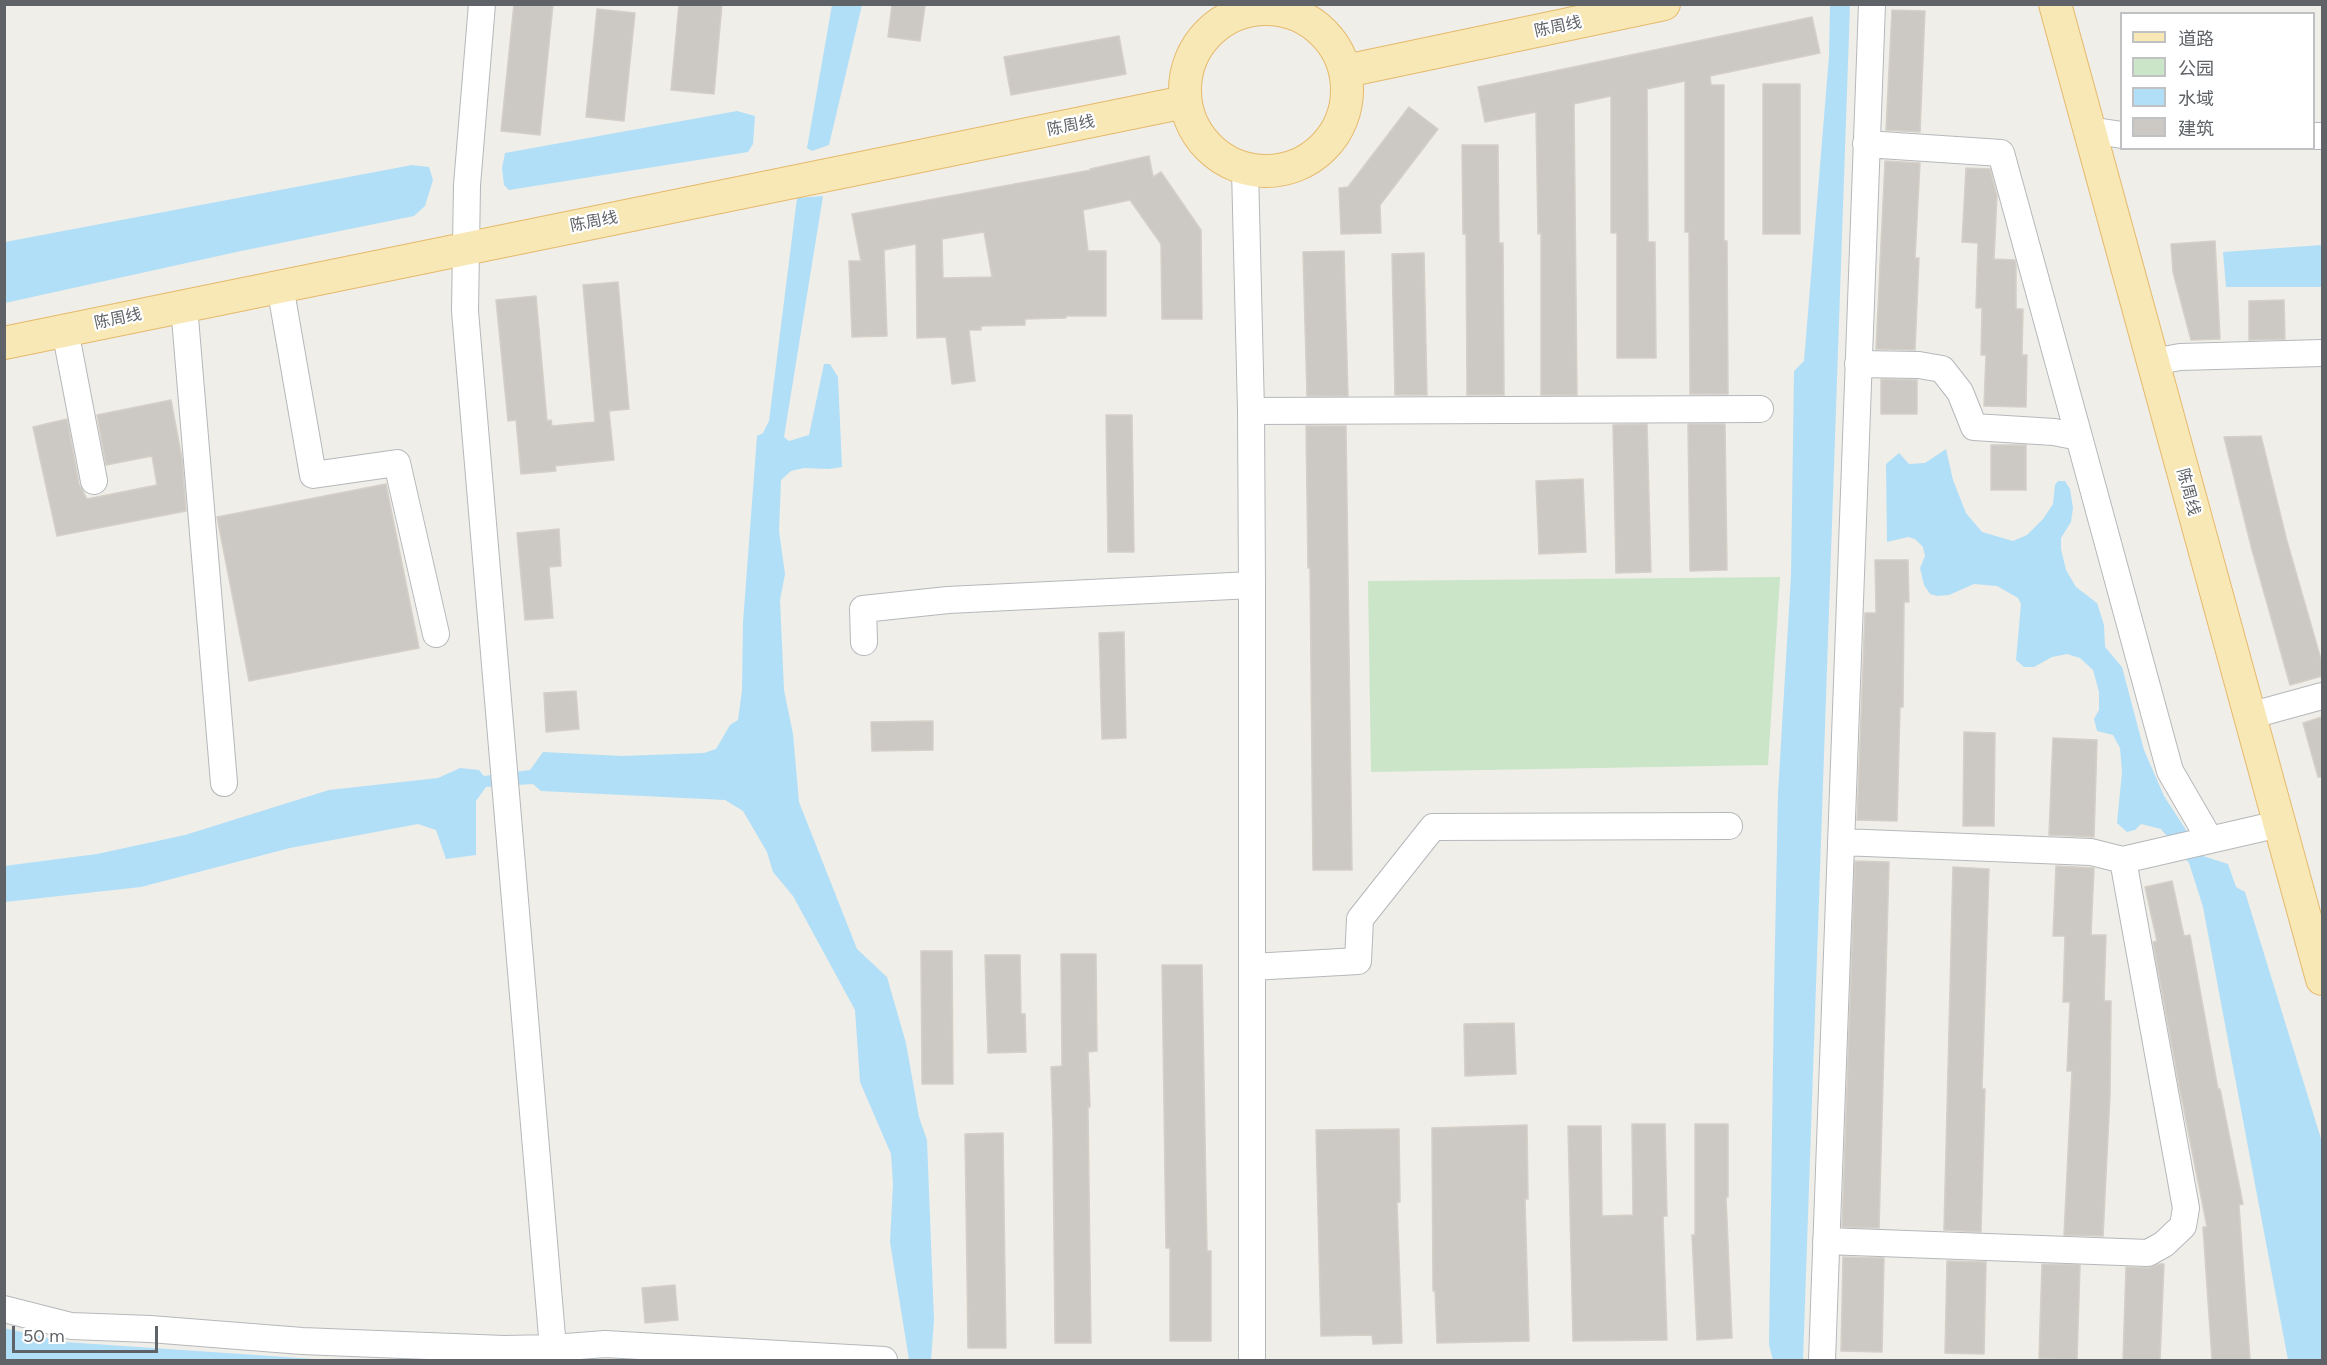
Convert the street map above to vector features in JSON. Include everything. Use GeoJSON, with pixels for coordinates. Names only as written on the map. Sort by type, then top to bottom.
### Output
{"type":"FeatureCollection","features":[{"type":"Feature","properties":{"kind":"main road","name":"陈周线"},"geometry":{"type":"LineString","coordinates":[[1346,71],[1664,4]]}},
{"type":"Feature","properties":{"kind":"main road","name":"陈周线"},"geometry":{"type":"LineString","coordinates":[[2055,4],[2322,979]]}},
{"type":"Feature","properties":{"kind":"main road"},"geometry":{"type":"LineString","coordinates":[[1250,9],[1283,9],[1312,14],[1335,44],[1346,71],[1347,99],[1340,126],[1323,149],[1300,165],[1273,172],[1245,169],[1217,155],[1196,132],[1185,102],[1186,72],[1197,44],[1222,13],[1250,9]]}},
{"type":"Feature","properties":{"kind":"main road","name":"陈周线"},"geometry":{"type":"LineString","coordinates":[[4,343],[1185,102]]}},
{"type":"Feature","properties":{"kind":"street"},"geometry":{"type":"LineString","coordinates":[[482,4],[466,185],[465,311],[553,1354]]}},
{"type":"Feature","properties":{"kind":"street"},"geometry":{"type":"LineString","coordinates":[[1822,1360],[1872,4]]}},
{"type":"Feature","properties":{"kind":"street"},"geometry":{"type":"LineString","coordinates":[[2089,130],[2120,135]]}},
{"type":"Feature","properties":{"kind":"street"},"geometry":{"type":"LineString","coordinates":[[1866,144],[2001,153],[2170,771],[2210,840]]}},
{"type":"Feature","properties":{"kind":"street"},"geometry":{"type":"LineString","coordinates":[[1245,169],[1251,411],[1252,1360]]}},
{"type":"Feature","properties":{"kind":"street"},"geometry":{"type":"LineString","coordinates":[[280,286],[314,475],[397,463],[436,634]]}},
{"type":"Feature","properties":{"kind":"street"},"geometry":{"type":"LineString","coordinates":[[184,306],[224,783]]}},
{"type":"Feature","properties":{"kind":"street"},"geometry":{"type":"LineString","coordinates":[[65,330],[94,481]]}},
{"type":"Feature","properties":{"kind":"street"},"geometry":{"type":"LineString","coordinates":[[2153,362],[2180,357],[2322,353]]}},
{"type":"Feature","properties":{"kind":"street"},"geometry":{"type":"LineString","coordinates":[[1858,364],[1919,365],[1942,369],[1960,392],[1974,427],[2054,432],[2079,437]]}},
{"type":"Feature","properties":{"kind":"street"},"geometry":{"type":"LineString","coordinates":[[1251,411],[1760,409]]}},
{"type":"Feature","properties":{"kind":"street"},"geometry":{"type":"LineString","coordinates":[[864,642],[863,609],[948,600],[1252,585]]}},
{"type":"Feature","properties":{"kind":"street"},"geometry":{"type":"LineString","coordinates":[[2249,716],[2322,696]]}},
{"type":"Feature","properties":{"kind":"street"},"geometry":{"type":"LineString","coordinates":[[1841,842],[2091,852],[2122,860],[2278,824]]}},
{"type":"Feature","properties":{"kind":"street"},"geometry":{"type":"LineString","coordinates":[[1252,967],[1358,961],[1359,919],[1432,827],[1729,826]]}},
{"type":"Feature","properties":{"kind":"street"},"geometry":{"type":"LineString","coordinates":[[1826,1241],[2148,1253],[2164,1244],[2183,1226],[2186,1208],[2122,860]]}},
{"type":"Feature","properties":{"kind":"street"},"geometry":{"type":"LineString","coordinates":[[4,1309],[71,1326],[150,1329],[302,1341],[553,1354],[605,1344],[884,1360]]}},
{"type":"Feature","properties":{"kind":"green space"},"geometry":{"type":"Polygon","coordinates":[[[1780,577],[1768,765],[1371,772],[1368,581],[1780,577]]]}},
{"type":"Feature","properties":{"kind":"water"},"geometry":{"type":"Polygon","coordinates":[[[832,5],[862,5],[829,145],[812,151],[807,148],[832,5]]]}},
{"type":"Feature","properties":{"kind":"water"},"geometry":{"type":"Polygon","coordinates":[[[1830,5],[1850,5],[1803,1360],[1773,1360],[1769,1345],[1778,793],[1791,575],[1794,371],[1804,361],[1829,56],[1830,5]]]}},
{"type":"Feature","properties":{"kind":"water"},"geometry":{"type":"Polygon","coordinates":[[[737,111],[755,116],[753,144],[748,152],[509,190],[504,185],[502,168],[505,153],[737,111]]]}},
{"type":"Feature","properties":{"kind":"water"},"geometry":{"type":"Polygon","coordinates":[[[412,165],[429,167],[433,180],[425,206],[414,216],[5,303],[5,242],[412,165]]]}},
{"type":"Feature","properties":{"kind":"water"},"geometry":{"type":"Polygon","coordinates":[[[823,196],[784,437],[789,441],[809,435],[824,364],[830,364],[838,377],[842,467],[804,468],[791,471],[781,480],[779,531],[785,574],[780,600],[784,690],[793,734],[799,802],[857,949],[887,977],[906,1043],[919,1117],[927,1140],[934,1320],[931,1360],[909,1360],[890,1242],[893,1184],[891,1154],[860,1082],[855,1010],[793,896],[773,872],[767,852],[743,811],[725,800],[541,791],[533,784],[486,787],[476,801],[476,855],[446,859],[436,830],[418,824],[290,848],[141,887],[5,902],[4,866],[97,854],[185,835],[329,790],[438,778],[460,768],[479,770],[484,776],[530,770],[543,752],[622,756],[704,753],[716,749],[730,725],[738,720],[742,690],[743,622],[757,436],[763,433],[769,421],[797,198],[823,196]]]}},
{"type":"Feature","properties":{"kind":"water"},"geometry":{"type":"Polygon","coordinates":[[[2322,245],[2322,287],[2226,287],[2223,252],[2322,245]]]}},
{"type":"Feature","properties":{"kind":"water"},"geometry":{"type":"Polygon","coordinates":[[[1946,449],[1953,480],[1966,513],[1982,532],[2013,541],[2027,535],[2043,519],[2053,504],[2055,485],[2058,481],[2065,481],[2070,489],[2073,508],[2071,522],[2061,538],[2066,570],[2076,587],[2097,603],[2104,625],[2105,647],[2122,667],[2144,750],[2164,796],[2203,856],[2228,864],[2236,887],[2245,892],[2322,1142],[2322,1360],[2288,1360],[2203,907],[2189,863],[2161,829],[2141,824],[2135,830],[2127,832],[2117,823],[2122,772],[2120,748],[2113,735],[2097,731],[2094,719],[2099,710],[2099,692],[2093,670],[2080,658],[2067,654],[2052,657],[2034,667],[2024,667],[2016,660],[2021,604],[2018,598],[1997,586],[1974,584],[1949,595],[1930,594],[1924,585],[1920,568],[1925,556],[1923,547],[1915,539],[1908,537],[1887,542],[1886,464],[1899,453],[1909,464],[1925,463],[1946,449]]]}},
{"type":"Feature","properties":{"kind":"water"},"geometry":{"type":"Polygon","coordinates":[[[4,1328],[65,1342],[329,1360],[5,1360],[4,1328]]]}},
{"type":"Feature","properties":{"kind":"building"},"geometry":{"type":"Polygon","coordinates":[[[514,4],[553,4],[540,135],[501,131],[514,4]]]}},
{"type":"Feature","properties":{"kind":"building"},"geometry":{"type":"Polygon","coordinates":[[[679,4],[722,4],[714,94],[671,90],[679,4]]]}},
{"type":"Feature","properties":{"kind":"building"},"geometry":{"type":"Polygon","coordinates":[[[892,4],[925,6],[920,41],[888,37],[892,4]]]}},
{"type":"Feature","properties":{"kind":"building"},"geometry":{"type":"Polygon","coordinates":[[[597,9],[635,13],[624,121],[586,117],[597,9]]]}},
{"type":"Feature","properties":{"kind":"building"},"geometry":{"type":"Polygon","coordinates":[[[1892,10],[1925,11],[1920,132],[1886,130],[1892,10]]]}},
{"type":"Feature","properties":{"kind":"building"},"geometry":{"type":"Polygon","coordinates":[[[1812,17],[1820,53],[1710,76],[1711,85],[1724,85],[1724,241],[1727,241],[1728,394],[1690,394],[1689,232],[1685,232],[1685,81],[1647,89],[1648,242],[1655,242],[1656,358],[1617,358],[1617,233],[1611,233],[1611,96],[1574,104],[1577,395],[1541,395],[1541,233],[1538,234],[1536,112],[1485,122],[1478,87],[1812,17]]]}},
{"type":"Feature","properties":{"kind":"building"},"geometry":{"type":"Polygon","coordinates":[[[1119,36],[1126,74],[1011,95],[1004,57],[1119,36]]]}},
{"type":"Feature","properties":{"kind":"building"},"geometry":{"type":"Polygon","coordinates":[[[1763,84],[1800,84],[1800,234],[1763,234],[1763,84]]]}},
{"type":"Feature","properties":{"kind":"building"},"geometry":{"type":"Polygon","coordinates":[[[1409,107],[1438,129],[1380,205],[1381,233],[1341,234],[1339,188],[1348,187],[1409,107]]]}},
{"type":"Feature","properties":{"kind":"building"},"geometry":{"type":"Polygon","coordinates":[[[1462,145],[1498,145],[1499,243],[1503,243],[1504,395],[1467,395],[1466,234],[1463,234],[1462,145]]]}},
{"type":"Feature","properties":{"kind":"building"},"geometry":{"type":"Polygon","coordinates":[[[1149,156],[1153,177],[1161,172],[1201,230],[1202,319],[1162,319],[1161,244],[1130,200],[1083,210],[1088,251],[1106,251],[1106,316],[1025,319],[1025,325],[981,326],[981,330],[969,330],[975,381],[952,384],[946,337],[917,338],[916,244],[884,250],[887,336],[852,337],[849,261],[861,261],[852,214],[1149,156]],[[984,232],[942,239],[943,278],[992,277],[984,232]]]}},
{"type":"Feature","properties":{"kind":"building"},"geometry":{"type":"Polygon","coordinates":[[[1885,161],[1920,163],[1915,258],[1919,258],[1915,350],[1876,349],[1885,161]]]}},
{"type":"Feature","properties":{"kind":"building"},"geometry":{"type":"Polygon","coordinates":[[[1966,168],[1990,169],[1997,196],[1994,259],[2015,260],[2016,309],[2023,309],[2022,355],[2027,355],[2026,407],[1984,406],[1986,355],[1981,355],[1982,308],[1976,308],[1978,243],[1962,242],[1966,168]]]}},
{"type":"Feature","properties":{"kind":"building"},"geometry":{"type":"Polygon","coordinates":[[[2215,241],[2220,339],[2191,340],[2173,272],[2171,244],[2215,241]]]}},
{"type":"Feature","properties":{"kind":"building"},"geometry":{"type":"Polygon","coordinates":[[[1344,251],[1348,396],[1307,396],[1303,252],[1344,251]]]}},
{"type":"Feature","properties":{"kind":"building"},"geometry":{"type":"Polygon","coordinates":[[[1424,253],[1427,395],[1395,395],[1392,254],[1424,253]]]}},
{"type":"Feature","properties":{"kind":"building"},"geometry":{"type":"Polygon","coordinates":[[[618,282],[629,409],[609,411],[614,460],[555,466],[556,471],[521,474],[516,420],[508,421],[496,300],[536,296],[547,421],[551,420],[552,426],[595,422],[583,285],[618,282]]]}},
{"type":"Feature","properties":{"kind":"building"},"geometry":{"type":"Polygon","coordinates":[[[2284,300],[2285,339],[2249,340],[2249,301],[2284,300]]]}},
{"type":"Feature","properties":{"kind":"building"},"geometry":{"type":"Polygon","coordinates":[[[1881,379],[1917,380],[1917,414],[1881,414],[1881,379]]]}},
{"type":"Feature","properties":{"kind":"building"},"geometry":{"type":"Polygon","coordinates":[[[171,400],[182,459],[186,511],[57,536],[33,427],[67,419],[79,484],[87,499],[157,485],[152,456],[106,465],[97,415],[171,400]]]}},
{"type":"Feature","properties":{"kind":"building"},"geometry":{"type":"Polygon","coordinates":[[[1106,415],[1132,415],[1134,552],[1108,552],[1106,415]]]}},
{"type":"Feature","properties":{"kind":"building"},"geometry":{"type":"Polygon","coordinates":[[[1647,424],[1651,572],[1616,573],[1613,425],[1647,424]]]}},
{"type":"Feature","properties":{"kind":"building"},"geometry":{"type":"Polygon","coordinates":[[[1688,424],[1725,424],[1727,570],[1690,571],[1688,424]]]}},
{"type":"Feature","properties":{"kind":"building"},"geometry":{"type":"Polygon","coordinates":[[[1306,426],[1346,426],[1352,870],[1313,870],[1306,426]]]}},
{"type":"Feature","properties":{"kind":"building"},"geometry":{"type":"Polygon","coordinates":[[[2261,436],[2287,541],[2322,663],[2322,676],[2290,685],[2252,550],[2224,437],[2261,436]]]}},
{"type":"Feature","properties":{"kind":"building"},"geometry":{"type":"Polygon","coordinates":[[[1991,445],[2026,445],[2026,490],[1991,490],[1991,445]]]}},
{"type":"Feature","properties":{"kind":"building"},"geometry":{"type":"Polygon","coordinates":[[[1583,479],[1586,552],[1539,554],[1536,481],[1583,479]]]}},
{"type":"Feature","properties":{"kind":"building"},"geometry":{"type":"Polygon","coordinates":[[[386,484],[419,648],[249,681],[217,517],[386,484]]]}},
{"type":"Feature","properties":{"kind":"building"},"geometry":{"type":"Polygon","coordinates":[[[559,529],[561,566],[549,567],[553,618],[525,620],[517,533],[559,529]]]}},
{"type":"Feature","properties":{"kind":"building"},"geometry":{"type":"Polygon","coordinates":[[[1875,560],[1908,560],[1909,602],[1904,602],[1903,707],[1900,707],[1897,821],[1857,820],[1865,613],[1876,613],[1875,560]]]}},
{"type":"Feature","properties":{"kind":"building"},"geometry":{"type":"Polygon","coordinates":[[[1124,632],[1126,738],[1102,739],[1099,633],[1124,632]]]}},
{"type":"Feature","properties":{"kind":"building"},"geometry":{"type":"Polygon","coordinates":[[[576,691],[579,729],[546,732],[544,693],[576,691]]]}},
{"type":"Feature","properties":{"kind":"building"},"geometry":{"type":"Polygon","coordinates":[[[2322,717],[2322,777],[2318,777],[2303,723],[2322,717]]]}},
{"type":"Feature","properties":{"kind":"building"},"geometry":{"type":"Polygon","coordinates":[[[933,721],[933,750],[872,751],[871,722],[933,721]]]}},
{"type":"Feature","properties":{"kind":"building"},"geometry":{"type":"Polygon","coordinates":[[[1964,732],[1995,733],[1994,826],[1963,826],[1964,732]]]}},
{"type":"Feature","properties":{"kind":"building"},"geometry":{"type":"Polygon","coordinates":[[[2053,738],[2097,740],[2094,837],[2049,835],[2053,738]]]}},
{"type":"Feature","properties":{"kind":"building"},"geometry":{"type":"Polygon","coordinates":[[[1855,861],[1889,862],[1879,1228],[1842,1227],[1855,861]]]}},
{"type":"Feature","properties":{"kind":"building"},"geometry":{"type":"Polygon","coordinates":[[[2056,866],[2094,868],[2091,935],[2106,935],[2104,1001],[2111,1001],[2110,1095],[2103,1236],[2064,1235],[2072,1071],[2067,1071],[2070,1002],[2063,1002],[2065,936],[2053,936],[2056,866]]]}},
{"type":"Feature","properties":{"kind":"building"},"geometry":{"type":"Polygon","coordinates":[[[1953,867],[1989,869],[1982,1089],[1985,1089],[1981,1232],[1944,1230],[1953,867]]]}},
{"type":"Feature","properties":{"kind":"building"},"geometry":{"type":"Polygon","coordinates":[[[2172,881],[2184,936],[2190,935],[2218,1089],[2220,1089],[2243,1204],[2239,1205],[2250,1360],[2212,1360],[2203,1227],[2207,1227],[2153,942],[2157,941],[2145,887],[2172,881]]]}},
{"type":"Feature","properties":{"kind":"building"},"geometry":{"type":"Polygon","coordinates":[[[921,951],[952,951],[953,1084],[922,1084],[921,951]]]}},
{"type":"Feature","properties":{"kind":"building"},"geometry":{"type":"Polygon","coordinates":[[[1061,954],[1096,954],[1097,1051],[1088,1052],[1091,1343],[1055,1343],[1051,1067],[1062,1066],[1061,954]]]}},
{"type":"Feature","properties":{"kind":"building"},"geometry":{"type":"Polygon","coordinates":[[[985,955],[1020,955],[1021,1014],[1025,1014],[1026,1052],[988,1053],[985,955]]]}},
{"type":"Feature","properties":{"kind":"building"},"geometry":{"type":"Polygon","coordinates":[[[1162,965],[1202,965],[1207,1251],[1211,1251],[1211,1341],[1170,1341],[1170,1248],[1166,1248],[1162,965]]]}},
{"type":"Feature","properties":{"kind":"building"},"geometry":{"type":"Polygon","coordinates":[[[1514,1023],[1516,1074],[1465,1076],[1464,1024],[1514,1023]]]}},
{"type":"Feature","properties":{"kind":"building"},"geometry":{"type":"Polygon","coordinates":[[[1632,1124],[1665,1124],[1667,1216],[1663,1216],[1667,1340],[1573,1341],[1568,1126],[1601,1126],[1602,1216],[1633,1215],[1632,1124]]]}},
{"type":"Feature","properties":{"kind":"building"},"geometry":{"type":"Polygon","coordinates":[[[1695,1124],[1728,1124],[1728,1197],[1726,1197],[1732,1338],[1697,1340],[1692,1235],[1695,1235],[1695,1124]]]}},
{"type":"Feature","properties":{"kind":"building"},"geometry":{"type":"Polygon","coordinates":[[[1527,1125],[1528,1199],[1525,1199],[1529,1341],[1437,1343],[1435,1291],[1433,1291],[1432,1128],[1527,1125]]]}},
{"type":"Feature","properties":{"kind":"building"},"geometry":{"type":"Polygon","coordinates":[[[1399,1129],[1400,1202],[1397,1202],[1402,1343],[1373,1344],[1372,1335],[1321,1336],[1316,1130],[1399,1129]]]}},
{"type":"Feature","properties":{"kind":"building"},"geometry":{"type":"Polygon","coordinates":[[[1003,1133],[1006,1348],[968,1348],[965,1134],[1003,1133]]]}},
{"type":"Feature","properties":{"kind":"building"},"geometry":{"type":"Polygon","coordinates":[[[1843,1257],[1884,1258],[1882,1352],[1841,1351],[1843,1257]]]}},
{"type":"Feature","properties":{"kind":"building"},"geometry":{"type":"Polygon","coordinates":[[[1947,1261],[1986,1262],[1984,1354],[1945,1353],[1947,1261]]]}},
{"type":"Feature","properties":{"kind":"building"},"geometry":{"type":"Polygon","coordinates":[[[2042,1264],[2080,1265],[2077,1360],[2039,1358],[2042,1264]]]}},
{"type":"Feature","properties":{"kind":"building"},"geometry":{"type":"Polygon","coordinates":[[[2164,1264],[2160,1360],[2123,1360],[2126,1267],[2148,1268],[2164,1264]]]}},
{"type":"Feature","properties":{"kind":"building"},"geometry":{"type":"Polygon","coordinates":[[[675,1285],[678,1320],[645,1323],[642,1288],[675,1285]]]}}]}
